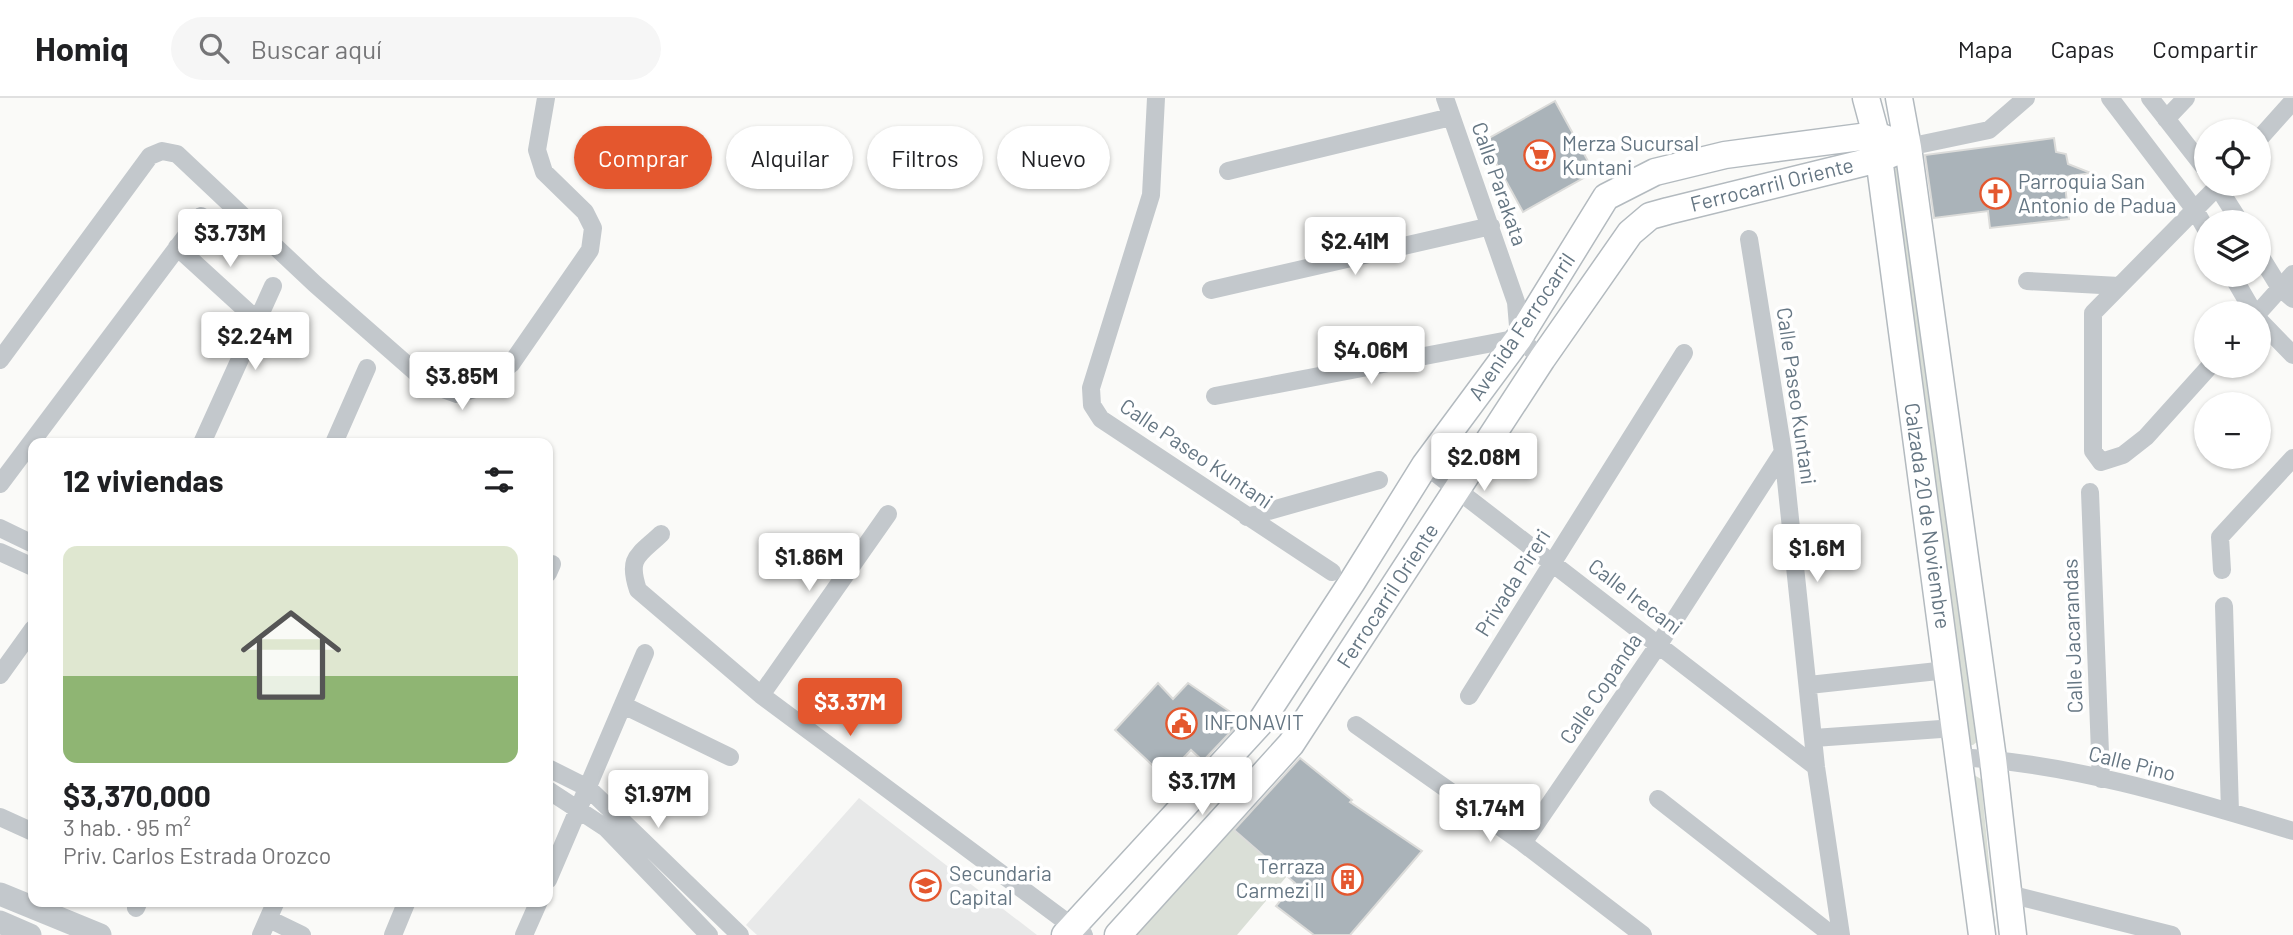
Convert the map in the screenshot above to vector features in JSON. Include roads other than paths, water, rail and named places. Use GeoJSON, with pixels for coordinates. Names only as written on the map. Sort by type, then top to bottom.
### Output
{"type":"FeatureCollection","features":[{"type":"Feature","properties":{"kind":"main road","name":"Calzada 20 de Noviembre"},"geometry":{"type":"LineString","coordinates":[[1866,98],[1877,147],[1982,935]]}},
{"type":"Feature","properties":{"kind":"main road","name":"Calzada 20 de Noviembre"},"geometry":{"type":"LineString","coordinates":[[1899,98],[1993,759],[2012,935]]}},
{"type":"Feature","properties":{"kind":"main road","name":"Ferrocarril Oriente"},"geometry":{"type":"LineString","coordinates":[[1118,935],[1292,744],[1542,359],[1630,233],[1650,216],[1735,196],[1877,147]]}},
{"type":"Feature","properties":{"kind":"main road","name":"Avenida Ferrocarril"},"geometry":{"type":"LineString","coordinates":[[1074,932],[1260,723],[1425,465],[1519,338],[1606,197],[1656,172],[1725,155],[1908,147]]}},
{"type":"Feature","properties":{"kind":"main road"},"geometry":{"type":"LineString","coordinates":[[1725,155],[1735,196]]}},
{"type":"Feature","properties":{"kind":"main road"},"geometry":{"type":"LineString","coordinates":[[1293,672],[1322,696]]}},
{"type":"Feature","properties":{"kind":"main road"},"geometry":{"type":"LineString","coordinates":[[1172,819],[1198,846]]}},
{"type":"Feature","properties":{"kind":"street"},"geometry":{"type":"LineString","coordinates":[[0,360],[150,156],[162,151],[177,154],[315,284],[429,384],[457,394],[485,386],[511,364],[590,250],[593,228],[585,212],[544,172],[537,150],[546,98]]}},
{"type":"Feature","properties":{"kind":"street","name":"Calle Paseo Kuntani"},"geometry":{"type":"LineString","coordinates":[[1156,98],[1151,195],[1091,388],[1091,405],[1101,418],[1332,572]]}},
{"type":"Feature","properties":{"kind":"street","name":"Calle Parakata"},"geometry":{"type":"LineString","coordinates":[[1445,98],[1516,302],[1519,338]]}},
{"type":"Feature","properties":{"kind":"street"},"geometry":{"type":"LineString","coordinates":[[1908,147],[1989,130],[2026,98]]}},
{"type":"Feature","properties":{"kind":"street"},"geometry":{"type":"LineString","coordinates":[[2110,98],[2194,210]]}},
{"type":"Feature","properties":{"kind":"street"},"geometry":{"type":"LineString","coordinates":[[2150,98],[2194,155]]}},
{"type":"Feature","properties":{"kind":"street"},"geometry":{"type":"LineString","coordinates":[[2166,119],[2186,98]]}},
{"type":"Feature","properties":{"kind":"street"},"geometry":{"type":"LineString","coordinates":[[2271,126],[2293,101]]}},
{"type":"Feature","properties":{"kind":"street"},"geometry":{"type":"LineString","coordinates":[[1228,171],[1451,117]]}},
{"type":"Feature","properties":{"kind":"street"},"geometry":{"type":"LineString","coordinates":[[2199,378],[2146,437],[2123,455],[2101,462],[2093,451],[2093,313],[2207,196]]}},
{"type":"Feature","properties":{"kind":"street"},"geometry":{"type":"LineString","coordinates":[[42,438],[201,216]]}},
{"type":"Feature","properties":{"kind":"street"},"geometry":{"type":"LineString","coordinates":[[1211,290],[1491,226]]}},
{"type":"Feature","properties":{"kind":"street","name":"Calle Paseo Kuntani"},"geometry":{"type":"LineString","coordinates":[[1749,239],[1783,452],[1816,767],[1840,935]]}},
{"type":"Feature","properties":{"kind":"street"},"geometry":{"type":"LineString","coordinates":[[177,247],[257,320]]}},
{"type":"Feature","properties":{"kind":"street"},"geometry":{"type":"LineString","coordinates":[[2271,271],[2287,294]]}},
{"type":"Feature","properties":{"kind":"street"},"geometry":{"type":"LineString","coordinates":[[2271,304],[2287,294],[2293,274]]}},
{"type":"Feature","properties":{"kind":"street"},"geometry":{"type":"LineString","coordinates":[[2027,281],[2119,286]]}},
{"type":"Feature","properties":{"kind":"street"},"geometry":{"type":"LineString","coordinates":[[204,438],[273,286]]}},
{"type":"Feature","properties":{"kind":"street"},"geometry":{"type":"LineString","coordinates":[[2271,332],[2293,355]]}},
{"type":"Feature","properties":{"kind":"street"},"geometry":{"type":"LineString","coordinates":[[1215,396],[1519,338],[1542,359]]}},
{"type":"Feature","properties":{"kind":"street","name":"Privada Pireri"},"geometry":{"type":"LineString","coordinates":[[1469,696],[1684,353]]}},
{"type":"Feature","properties":{"kind":"street"},"geometry":{"type":"LineString","coordinates":[[336,438],[367,368]]}},
{"type":"Feature","properties":{"kind":"street","name":"Calle Copanda"},"geometry":{"type":"LineString","coordinates":[[1522,844],[1660,644],[1783,452]]}},
{"type":"Feature","properties":{"kind":"street"},"geometry":{"type":"LineString","coordinates":[[2222,570],[2220,537],[2293,458]]}},
{"type":"Feature","properties":{"kind":"street"},"geometry":{"type":"LineString","coordinates":[[0,484],[27,460]]}},
{"type":"Feature","properties":{"kind":"street","name":"Calle Irecani"},"geometry":{"type":"LineString","coordinates":[[1425,465],[1816,767]]}},
{"type":"Feature","properties":{"kind":"street"},"geometry":{"type":"LineString","coordinates":[[1247,517],[1379,480]]}},
{"type":"Feature","properties":{"kind":"street","name":"Calle Jacarandas"},"geometry":{"type":"LineString","coordinates":[[2090,492],[2101,779]]}},
{"type":"Feature","properties":{"kind":"street"},"geometry":{"type":"LineString","coordinates":[[761,695],[888,513]]}},
{"type":"Feature","properties":{"kind":"street"},"geometry":{"type":"LineString","coordinates":[[0,528],[28,542]]}},
{"type":"Feature","properties":{"kind":"street"},"geometry":{"type":"LineString","coordinates":[[661,534],[636,557],[632,572],[638,590],[761,695],[1074,932]]}},
{"type":"Feature","properties":{"kind":"street"},"geometry":{"type":"LineString","coordinates":[[0,552],[28,565]]}},
{"type":"Feature","properties":{"kind":"street"},"geometry":{"type":"LineString","coordinates":[[2224,606],[2230,812]]}},
{"type":"Feature","properties":{"kind":"street"},"geometry":{"type":"LineString","coordinates":[[0,675],[28,636]]}},
{"type":"Feature","properties":{"kind":"street"},"geometry":{"type":"LineString","coordinates":[[553,868],[645,653]]}},
{"type":"Feature","properties":{"kind":"street"},"geometry":{"type":"LineString","coordinates":[[1809,685],[1947,670]]}},
{"type":"Feature","properties":{"kind":"street"},"geometry":{"type":"LineString","coordinates":[[623,705],[730,757]]}},
{"type":"Feature","properties":{"kind":"street"},"geometry":{"type":"LineString","coordinates":[[1356,725],[1643,935]]}},
{"type":"Feature","properties":{"kind":"street"},"geometry":{"type":"LineString","coordinates":[[1814,738],[1955,728]]}},
{"type":"Feature","properties":{"kind":"street","name":"Calle Pino"},"geometry":{"type":"LineString","coordinates":[[1957,757],[1993,759],[2101,779],[2293,831]]}},
{"type":"Feature","properties":{"kind":"street"},"geometry":{"type":"LineString","coordinates":[[553,771],[587,788],[716,931]]}},
{"type":"Feature","properties":{"kind":"street"},"geometry":{"type":"LineString","coordinates":[[553,793],[606,828],[716,931],[740,935]]}},
{"type":"Feature","properties":{"kind":"street"},"geometry":{"type":"LineString","coordinates":[[1658,799],[1832,935]]}},
{"type":"Feature","properties":{"kind":"street"},"geometry":{"type":"LineString","coordinates":[[0,817],[28,830]]}},
{"type":"Feature","properties":{"kind":"street"},"geometry":{"type":"LineString","coordinates":[[0,894],[28,905]]}},
{"type":"Feature","properties":{"kind":"street"},"geometry":{"type":"LineString","coordinates":[[2009,894],[2172,935]]}},
{"type":"Feature","properties":{"kind":"street"},"geometry":{"type":"LineString","coordinates":[[32,907],[100,935]]}},
{"type":"Feature","properties":{"kind":"street"},"geometry":{"type":"LineString","coordinates":[[273,907],[265,927],[302,935]]}},
{"type":"Feature","properties":{"kind":"street"},"geometry":{"type":"LineString","coordinates":[[393,935],[405,907]]}},
{"type":"Feature","properties":{"kind":"street"},"geometry":{"type":"LineString","coordinates":[[524,935],[536,907]]}},
{"type":"Feature","properties":{"kind":"street"},"geometry":{"type":"LineString","coordinates":[[0,922],[30,935]]}},
{"type":"Feature","properties":{"kind":"place","name":"Merza Sucursal Kuntani"},"geometry":{"type":"Point","coordinates":[1539,156]}},
{"type":"Feature","properties":{"kind":"place","name":"Parroquia San Antonio de Padua"},"geometry":{"type":"Point","coordinates":[1995,194]}},
{"type":"Feature","properties":{"kind":"place","name":"INFONAVIT"},"geometry":{"type":"Point","coordinates":[1181,723]}},
{"type":"Feature","properties":{"kind":"place","name":"Terraza Carmezi II"},"geometry":{"type":"Point","coordinates":[1348,879]}},
{"type":"Feature","properties":{"kind":"place","name":"Secundaria Capital"},"geometry":{"type":"Point","coordinates":[926,886]}}]}
